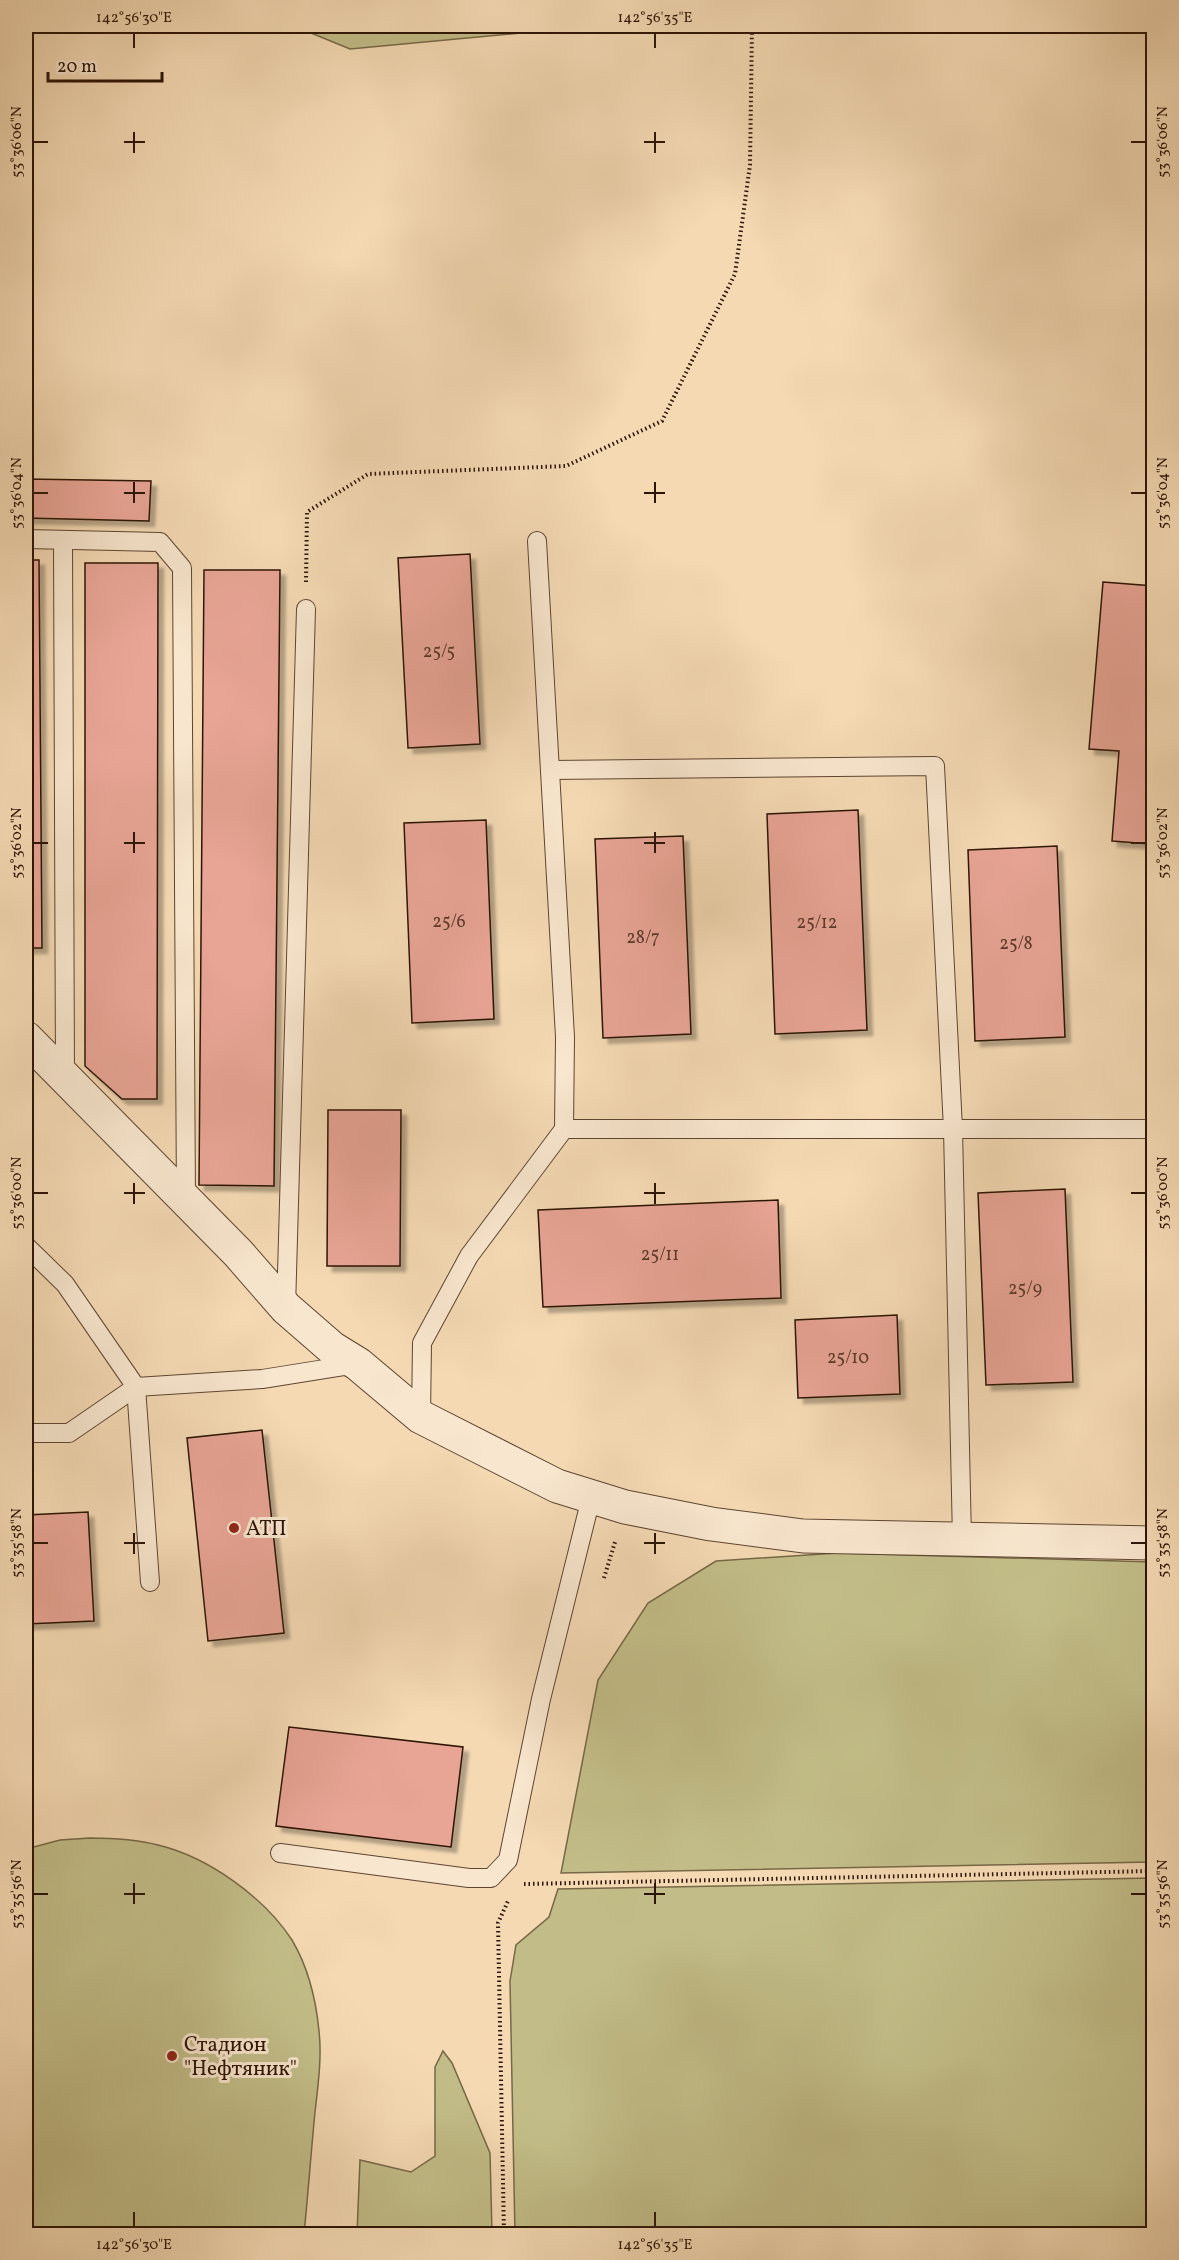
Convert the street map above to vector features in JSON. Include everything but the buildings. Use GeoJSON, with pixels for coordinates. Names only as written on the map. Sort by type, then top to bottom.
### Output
{"type":"FeatureCollection","features":[{"type":"Feature","properties":{"kind":"street"},"geometry":{"type":"LineString","coordinates":[[26,1038],[238,1253],[286,1308],[332,1348],[358,1364],[421,1417],[557,1486],[591,1498],[711,1524],[803,1536],[1154,1543]]}},
{"type":"Feature","properties":{"kind":"lane"},"geometry":{"type":"LineString","coordinates":[[26,539],[160,542],[182,568],[186,1200]]}},
{"type":"Feature","properties":{"kind":"lane"},"geometry":{"type":"LineString","coordinates":[[63,540],[65,1078]]}},
{"type":"Feature","properties":{"kind":"lane"},"geometry":{"type":"LineString","coordinates":[[421,1417],[422,1343],[470,1256],[564,1129],[565,1037],[537,541]]}},
{"type":"Feature","properties":{"kind":"lane"},"geometry":{"type":"LineString","coordinates":[[286,1308],[306,609]]}},
{"type":"Feature","properties":{"kind":"lane"},"geometry":{"type":"LineString","coordinates":[[550,770],[934,766],[952,1129],[962,1539]]}},
{"type":"Feature","properties":{"kind":"lane"},"geometry":{"type":"LineString","coordinates":[[564,1129],[1154,1129]]}},
{"type":"Feature","properties":{"kind":"lane"},"geometry":{"type":"LineString","coordinates":[[26,1246],[65,1284],[136,1387],[150,1582]]}},
{"type":"Feature","properties":{"kind":"lane"},"geometry":{"type":"LineString","coordinates":[[26,1432],[69,1433],[136,1387],[262,1379],[358,1364]]}},
{"type":"Feature","properties":{"kind":"lane"},"geometry":{"type":"LineString","coordinates":[[280,1853],[469,1878],[491,1878],[508,1860],[541,1699],[591,1498]]}},
{"type":"Feature","properties":{"kind":"path"},"geometry":{"type":"LineString","coordinates":[[306,609],[307,512],[368,474],[566,466],[662,421],[735,274],[750,165],[752,26]]}},
{"type":"Feature","properties":{"kind":"path"},"geometry":{"type":"LineString","coordinates":[[515,1884],[1154,1871]]}},
{"type":"Feature","properties":{"kind":"path"},"geometry":{"type":"LineString","coordinates":[[504,2235],[498,1923],[511,1894]]}},
{"type":"Feature","properties":{"kind":"shaded area"},"geometry":{"type":"Polygon","coordinates":[[[294,26],[597,26],[350,49],[294,26]]]}},
{"type":"Feature","properties":{"kind":"shaded area"},"geometry":{"type":"Polygon","coordinates":[[[838,1553],[1153,1562],[1153,1862],[561,1873],[598,1680],[648,1603],[716,1561],[838,1553]]]}},
{"type":"Feature","properties":{"kind":"shaded area","name":"Стадион \"Нефтяник\""},"geometry":{"type":"Polygon","coordinates":[[[124,1839],[158,1845],[196,1859],[215,1869],[250,1894],[266,1909],[280,1924],[298,1950],[313,1996],[320,2041],[304,2234],[26,2234],[26,1849],[60,1840],[124,1839]]]}},
{"type":"Feature","properties":{"kind":"shaded area"},"geometry":{"type":"Polygon","coordinates":[[[1153,1878],[1153,2234],[515,2234],[510,1981],[516,1945],[549,1917],[558,1889],[1153,1878]]]}},
{"type":"Feature","properties":{"kind":"shaded area"},"geometry":{"type":"Polygon","coordinates":[[[443,2051],[452,2063],[490,2153],[492,2234],[357,2234],[360,2160],[411,2172],[435,2156],[435,2067],[443,2051]]]}},
{"type":"Feature","properties":{"kind":"place","name":"АТП"},"geometry":{"type":"Point","coordinates":[234,1528]}},
{"type":"Feature","properties":{"kind":"place","name":"Стадион \"Нефтяник\""},"geometry":{"type":"Point","coordinates":[172,2056]}}]}
